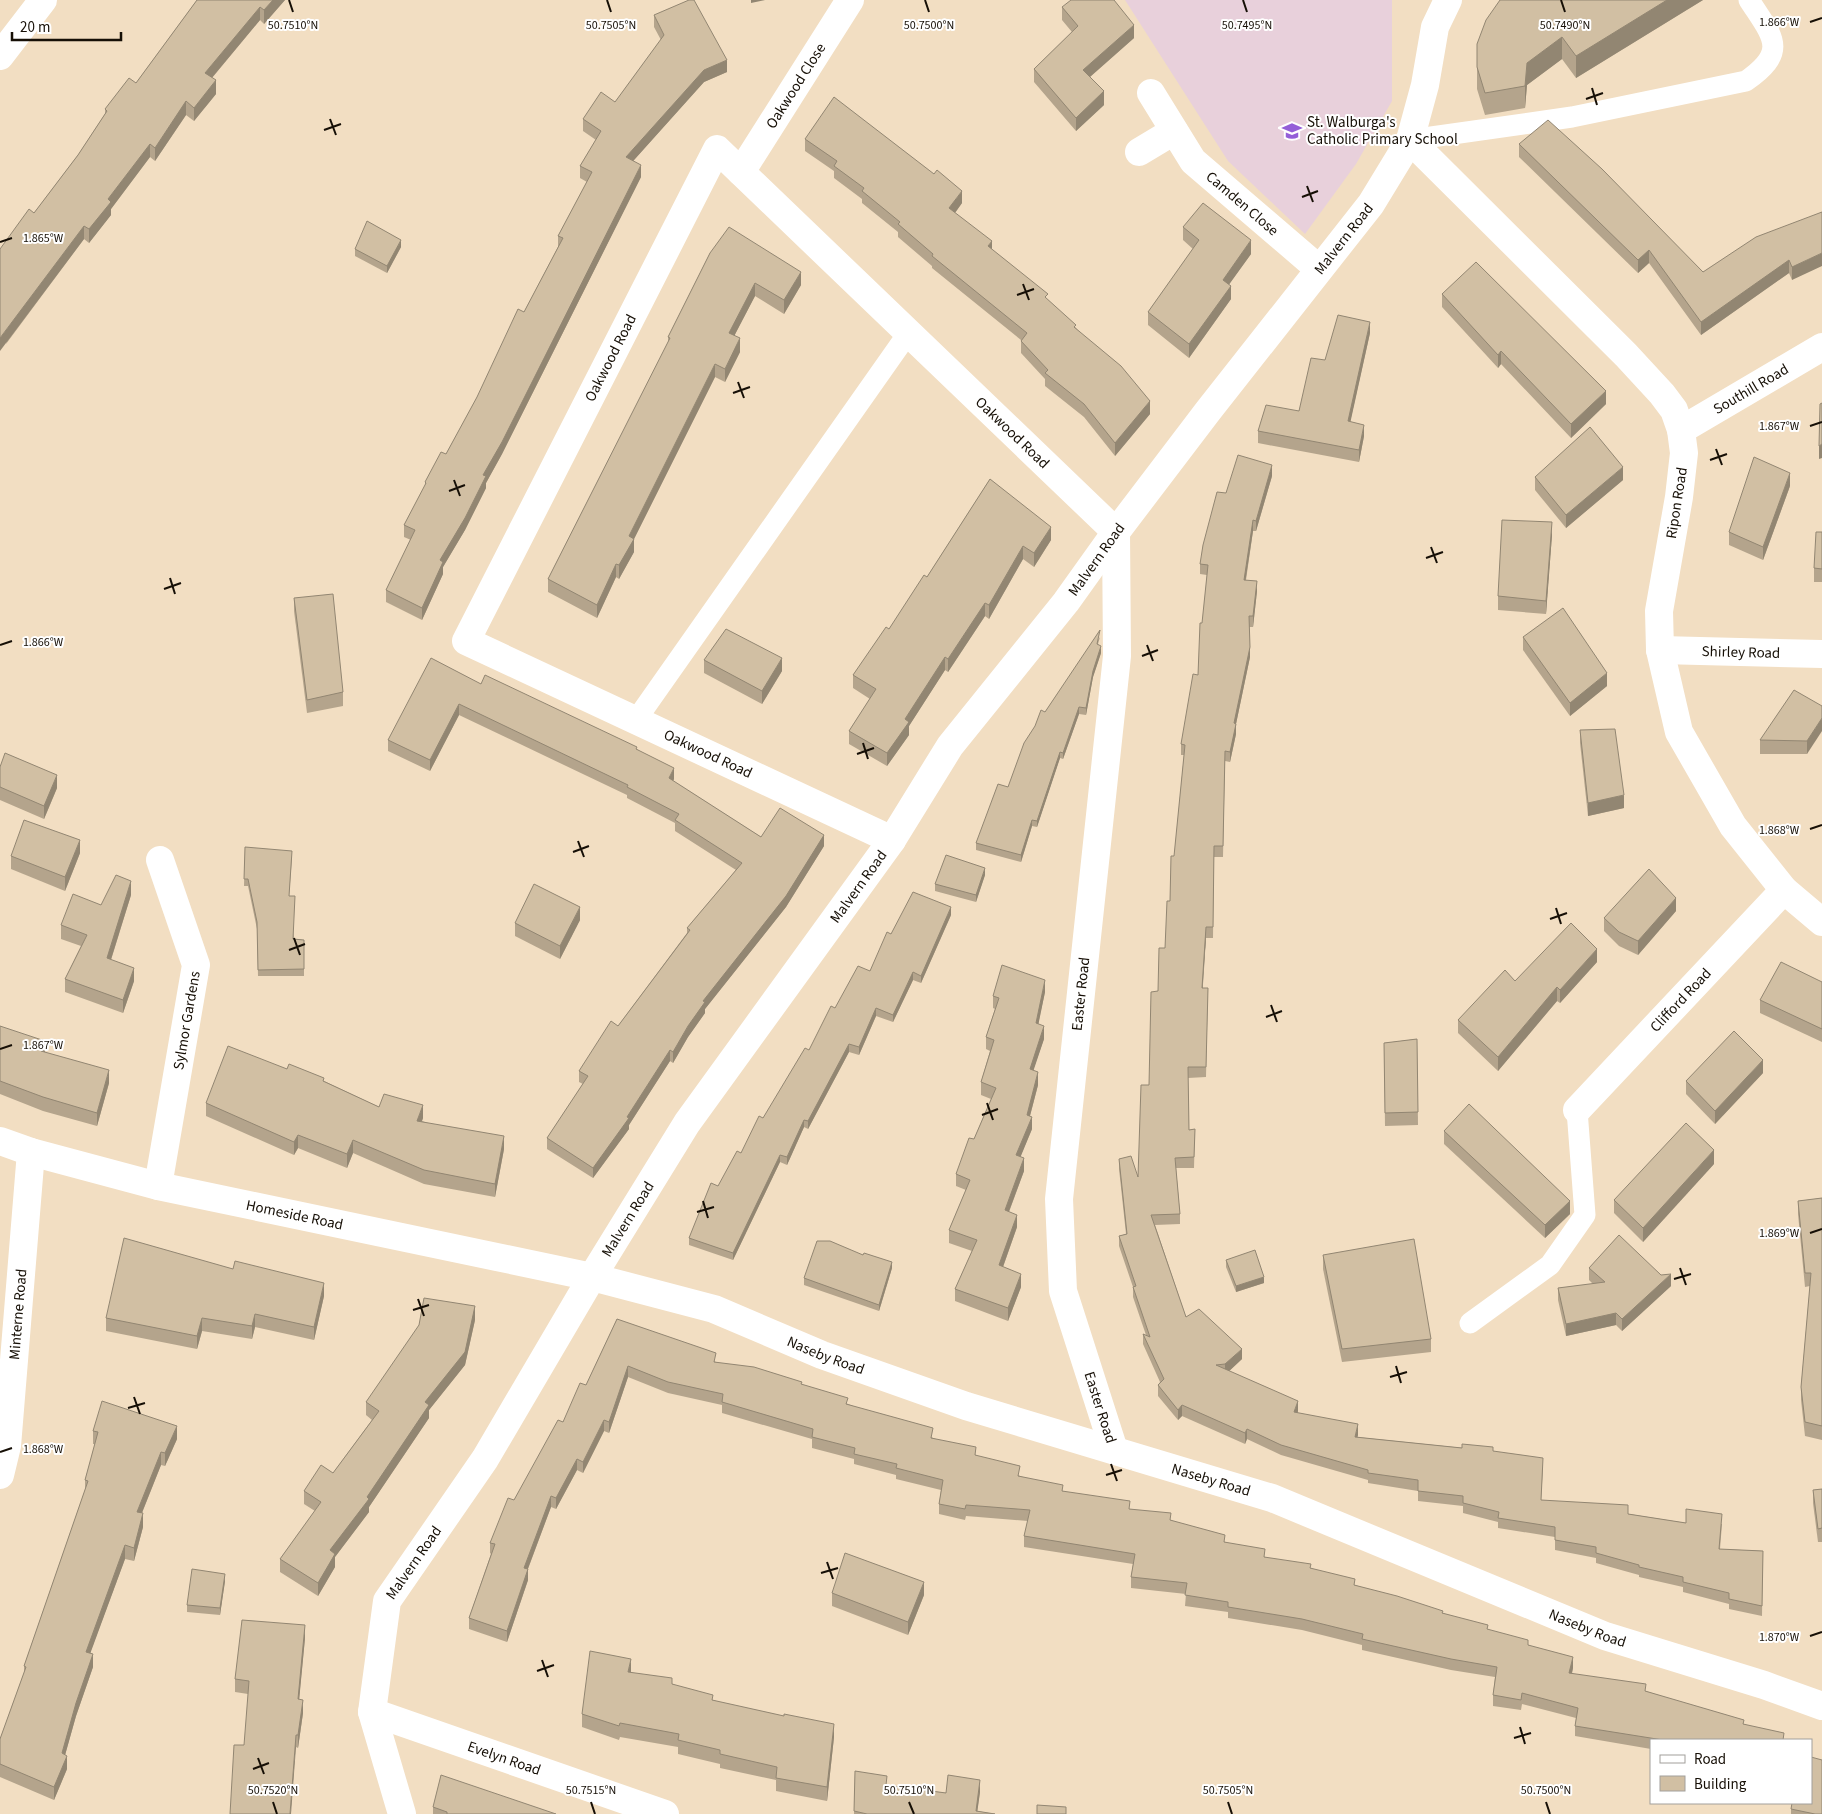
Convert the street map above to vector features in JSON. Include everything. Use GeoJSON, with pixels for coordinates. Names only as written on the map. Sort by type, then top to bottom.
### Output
{"type":"FeatureCollection","features":[{"type":"Feature","properties":{"kind":"street"},"geometry":{"type":"LineString","coordinates":[[0,56],[43,0]]}},
{"type":"Feature","properties":{"kind":"street","name":"Oakwood Close"},"geometry":{"type":"LineString","coordinates":[[741,172],[850,0]]}},
{"type":"Feature","properties":{"kind":"street","name":"Malvern Road"},"geometry":{"type":"LineString","coordinates":[[402,1814],[372,1712],[386,1601],[485,1460],[592,1277],[686,1123],[892,840],[950,746],[1066,602],[1116,532],[1371,204],[1410,140],[1425,85],[1435,27],[1448,0]]}},
{"type":"Feature","properties":{"kind":"street","name":"Camden Close"},"geometry":{"type":"LineString","coordinates":[[1150,93],[1193,161],[1319,269]]}},
{"type":"Feature","properties":{"kind":"street"},"geometry":{"type":"LineString","coordinates":[[1139,152],[1174,131]]}},
{"type":"Feature","properties":{"kind":"street","name":"Ripon Road"},"geometry":{"type":"LineString","coordinates":[[1410,140],[1662,394],[1674,410],[1682,430],[1684,453],[1679,497],[1659,611],[1660,650],[1679,732],[1733,826],[1784,890],[1822,922]]}},
{"type":"Feature","properties":{"kind":"street","name":"Oakwood Road"},"geometry":{"type":"LineString","coordinates":[[892,840],[466,642],[717,149],[1116,532]]}},
{"type":"Feature","properties":{"kind":"street","name":"Southill Road"},"geometry":{"type":"LineString","coordinates":[[1682,430],[1822,347]]}},
{"type":"Feature","properties":{"kind":"street","name":"Easter Road"},"geometry":{"type":"LineString","coordinates":[[1114,1450],[1063,1291],[1059,1199],[1117,656],[1116,532]]}},
{"type":"Feature","properties":{"kind":"street","name":"Shirley Road"},"geometry":{"type":"LineString","coordinates":[[1660,650],[1822,654]]}},
{"type":"Feature","properties":{"kind":"street","name":"Sylmor Gardens"},"geometry":{"type":"LineString","coordinates":[[158,1186],[196,965],[160,860]]}},
{"type":"Feature","properties":{"kind":"street","name":"Clifford Road"},"geometry":{"type":"LineString","coordinates":[[1577,1110],[1784,890]]}},
{"type":"Feature","properties":{"kind":"street","name":"Homeside Road"},"geometry":{"type":"LineString","coordinates":[[0,1141],[31,1152],[158,1186],[592,1277]]}},
{"type":"Feature","properties":{"kind":"street","name":"Minterne Road"},"geometry":{"type":"LineString","coordinates":[[0,1475],[8,1436],[31,1152]]}},
{"type":"Feature","properties":{"kind":"street","name":"Naseby Road"},"geometry":{"type":"LineString","coordinates":[[592,1277],[714,1309],[822,1355],[966,1406],[1272,1498],[1605,1636],[1764,1684],[1822,1706]]}},
{"type":"Feature","properties":{"kind":"street","name":"Evelyn Road"},"geometry":{"type":"LineString","coordinates":[[372,1712],[665,1814]]}},
{"type":"Feature","properties":{"kind":"lane"},"geometry":{"type":"LineString","coordinates":[[1410,140],[1572,117],[1746,81],[1757,73],[1773,55],[1773,40],[1749,0]]}},
{"type":"Feature","properties":{"kind":"lane"},"geometry":{"type":"LineString","coordinates":[[636,720],[908,332]]}},
{"type":"Feature","properties":{"kind":"lane"},"geometry":{"type":"LineString","coordinates":[[1470,1323],[1550,1265],[1585,1215],[1577,1110]]}},
{"type":"Feature","properties":{"kind":"shaded area","name":"St. Walburga's Catholic Primary School"},"geometry":{"type":"Polygon","coordinates":[[[1125,0],[1392,0],[1392,101],[1356,164],[1305,234],[1228,161],[1125,0]]]}},
{"type":"Feature","properties":{"kind":"building"},"geometry":{"type":"Polygon","coordinates":[[[197,0],[273,0],[264,10],[260,7],[205,73],[216,80],[194,108],[186,101],[155,148],[150,144],[108,199],[111,202],[89,229],[84,226],[0,338],[0,249],[29,209],[34,213],[78,155],[107,111],[105,109],[129,78],[136,83],[197,0]]]}},
{"type":"Feature","properties":{"kind":"building"},"geometry":{"type":"Polygon","coordinates":[[[689,0],[694,0],[727,60],[704,70],[626,157],[641,165],[502,442],[483,475],[486,476],[465,518],[440,560],[443,562],[422,608],[386,590],[415,530],[404,525],[441,452],[446,454],[477,397],[518,309],[524,312],[563,238],[558,236],[592,172],[580,166],[601,131],[583,119],[601,92],[615,102],[664,35],[654,15],[689,0]]]}},
{"type":"Feature","properties":{"kind":"building"},"geometry":{"type":"Polygon","coordinates":[[[1071,0],[1114,0],[1134,25],[1083,70],[1104,91],[1076,118],[1034,69],[1078,26],[1062,7],[1071,0]]]}},
{"type":"Feature","properties":{"kind":"building"},"geometry":{"type":"Polygon","coordinates":[[[1500,0],[1667,0],[1576,56],[1562,37],[1527,63],[1525,86],[1485,93],[1477,67],[1477,44],[1486,20],[1500,0]]]}},
{"type":"Feature","properties":{"kind":"building"},"geometry":{"type":"Polygon","coordinates":[[[834,97],[934,174],[937,170],[962,191],[949,208],[992,241],[988,246],[1048,294],[1045,297],[1076,325],[1074,327],[1121,366],[1150,401],[1115,443],[1084,404],[1045,373],[1048,370],[1021,341],[1027,333],[932,256],[933,254],[898,224],[900,222],[862,191],[864,188],[834,166],[837,161],[805,139],[834,97]]]}},
{"type":"Feature","properties":{"kind":"building"},"geometry":{"type":"Polygon","coordinates":[[[1548,120],[1602,169],[1703,272],[1756,237],[1822,212],[1822,253],[1792,267],[1789,260],[1701,322],[1649,250],[1638,260],[1519,144],[1548,120]]]}},
{"type":"Feature","properties":{"kind":"building"},"geometry":{"type":"Polygon","coordinates":[[[1203,203],[1251,240],[1223,280],[1231,286],[1189,344],[1148,312],[1199,240],[1183,227],[1203,203]]]}},
{"type":"Feature","properties":{"kind":"building"},"geometry":{"type":"Polygon","coordinates":[[[367,221],[401,240],[387,266],[355,249],[367,221]]]}},
{"type":"Feature","properties":{"kind":"building"},"geometry":{"type":"Polygon","coordinates":[[[729,227],[801,272],[784,300],[755,283],[729,333],[740,338],[725,369],[715,364],[629,536],[634,539],[619,565],[616,564],[597,605],[548,579],[670,338],[668,337],[710,253],[729,227]]]}},
{"type":"Feature","properties":{"kind":"building"},"geometry":{"type":"Polygon","coordinates":[[[1476,262],[1606,391],[1571,424],[1501,351],[1498,355],[1442,294],[1476,262]]]}},
{"type":"Feature","properties":{"kind":"building"},"geometry":{"type":"Polygon","coordinates":[[[1338,315],[1370,322],[1348,421],[1364,425],[1359,450],[1258,431],[1266,405],[1299,411],[1311,358],[1325,360],[1338,315]]]}},
{"type":"Feature","properties":{"kind":"building"},"geometry":{"type":"Polygon","coordinates":[[[1822,403],[1822,444],[1819,446],[1820,404],[1822,403]]]}},
{"type":"Feature","properties":{"kind":"building"},"geometry":{"type":"Polygon","coordinates":[[[1590,427],[1623,467],[1566,515],[1535,477],[1590,427]]]}},
{"type":"Feature","properties":{"kind":"building"},"geometry":{"type":"Polygon","coordinates":[[[1238,455],[1272,465],[1256,521],[1253,520],[1244,580],[1257,581],[1253,616],[1249,616],[1250,647],[1230,752],[1225,751],[1223,846],[1214,846],[1213,927],[1206,927],[1202,988],[1208,988],[1206,1067],[1188,1067],[1189,1130],[1195,1129],[1194,1157],[1175,1158],[1180,1214],[1151,1215],[1186,1317],[1199,1309],[1242,1349],[1225,1364],[1216,1365],[1298,1401],[1294,1412],[1358,1424],[1355,1437],[1462,1448],[1462,1444],[1493,1447],[1493,1451],[1543,1458],[1541,1500],[1628,1505],[1628,1514],[1686,1523],[1686,1509],[1722,1514],[1719,1549],[1763,1551],[1762,1606],[1729,1599],[1729,1593],[1683,1582],[1683,1577],[1639,1567],[1639,1565],[1596,1553],[1596,1547],[1555,1540],[1555,1527],[1498,1518],[1499,1512],[1463,1503],[1463,1496],[1418,1491],[1418,1480],[1368,1473],[1368,1470],[1281,1445],[1247,1429],[1245,1433],[1182,1405],[1178,1410],[1158,1385],[1164,1379],[1143,1334],[1150,1337],[1133,1287],[1136,1286],[1119,1236],[1127,1234],[1119,1159],[1131,1156],[1138,1177],[1141,1085],[1149,1085],[1151,992],[1158,991],[1159,948],[1165,948],[1167,901],[1170,901],[1171,856],[1174,856],[1185,745],[1181,744],[1193,674],[1198,675],[1200,623],[1202,623],[1208,565],[1200,564],[1217,492],[1226,493],[1238,455]]]}},
{"type":"Feature","properties":{"kind":"building"},"geometry":{"type":"Polygon","coordinates":[[[1754,457],[1790,473],[1763,547],[1729,532],[1754,457]]]}},
{"type":"Feature","properties":{"kind":"building"},"geometry":{"type":"Polygon","coordinates":[[[990,479],[1051,527],[1034,553],[1023,546],[989,605],[985,603],[948,659],[945,657],[905,719],[909,722],[887,753],[849,731],[876,689],[853,675],[886,627],[889,629],[924,575],[927,577],[990,479]]]}},
{"type":"Feature","properties":{"kind":"building"},"geometry":{"type":"Polygon","coordinates":[[[1502,520],[1552,522],[1546,601],[1498,596],[1502,520]]]}},
{"type":"Feature","properties":{"kind":"building"},"geometry":{"type":"Polygon","coordinates":[[[1816,532],[1822,532],[1822,569],[1814,568],[1816,532]]]}},
{"type":"Feature","properties":{"kind":"building"},"geometry":{"type":"Polygon","coordinates":[[[333,594],[343,692],[307,700],[294,598],[333,594]]]}},
{"type":"Feature","properties":{"kind":"building"},"geometry":{"type":"Polygon","coordinates":[[[1563,608],[1607,673],[1570,703],[1523,637],[1563,608]]]}},
{"type":"Feature","properties":{"kind":"building"},"geometry":{"type":"Polygon","coordinates":[[[726,629],[782,658],[762,691],[704,660],[726,629]]]}},
{"type":"Feature","properties":{"kind":"building"},"geometry":{"type":"Polygon","coordinates":[[[1100,630],[1097,644],[1101,646],[1093,671],[1086,708],[1079,707],[1063,753],[1060,752],[1037,821],[1032,820],[1021,855],[976,843],[998,784],[1008,787],[1024,743],[1035,726],[1041,710],[1045,712],[1100,630]]]}},
{"type":"Feature","properties":{"kind":"building"},"geometry":{"type":"Polygon","coordinates":[[[431,658],[481,684],[485,675],[637,747],[636,749],[674,768],[669,778],[761,837],[780,808],[824,835],[786,896],[703,1001],[705,1002],[673,1052],[670,1050],[627,1117],[629,1118],[593,1168],[547,1138],[588,1076],[579,1071],[611,1021],[618,1026],[690,930],[687,928],[742,863],[675,820],[679,814],[627,787],[628,785],[459,704],[430,760],[388,740],[431,658]]]}},
{"type":"Feature","properties":{"kind":"building"},"geometry":{"type":"Polygon","coordinates":[[[1794,690],[1822,706],[1822,718],[1807,741],[1760,740],[1794,690]]]}},
{"type":"Feature","properties":{"kind":"building"},"geometry":{"type":"Polygon","coordinates":[[[1615,729],[1624,795],[1588,803],[1580,730],[1615,729]]]}},
{"type":"Feature","properties":{"kind":"building"},"geometry":{"type":"Polygon","coordinates":[[[5,753],[57,775],[44,806],[0,787],[0,767],[5,753]]]}},
{"type":"Feature","properties":{"kind":"building"},"geometry":{"type":"Polygon","coordinates":[[[24,820],[80,840],[65,877],[11,856],[24,820]]]}},
{"type":"Feature","properties":{"kind":"building"},"geometry":{"type":"Polygon","coordinates":[[[245,847],[292,851],[289,896],[295,896],[293,939],[304,940],[304,969],[258,970],[257,922],[248,879],[244,879],[245,847]]]}},
{"type":"Feature","properties":{"kind":"building"},"geometry":{"type":"Polygon","coordinates":[[[946,855],[985,868],[976,895],[935,884],[946,855]]]}},
{"type":"Feature","properties":{"kind":"building"},"geometry":{"type":"Polygon","coordinates":[[[1649,869],[1676,898],[1638,941],[1619,932],[1604,918],[1649,869]]]}},
{"type":"Feature","properties":{"kind":"building"},"geometry":{"type":"Polygon","coordinates":[[[116,875],[131,881],[107,958],[134,968],[123,1000],[65,979],[87,935],[61,925],[73,894],[101,905],[116,875]]]}},
{"type":"Feature","properties":{"kind":"building"},"geometry":{"type":"Polygon","coordinates":[[[534,884],[580,907],[560,946],[515,923],[534,884]]]}},
{"type":"Feature","properties":{"kind":"building"},"geometry":{"type":"Polygon","coordinates":[[[913,892],[951,907],[921,976],[913,972],[893,1015],[876,1008],[859,1047],[849,1044],[808,1121],[804,1120],[787,1157],[780,1155],[733,1253],[689,1238],[711,1183],[718,1186],[737,1151],[741,1153],[759,1116],[763,1118],[805,1048],[809,1050],[831,1006],[835,1008],[858,966],[870,971],[887,932],[891,934],[913,892]]]}},
{"type":"Feature","properties":{"kind":"building"},"geometry":{"type":"Polygon","coordinates":[[[1571,923],[1597,949],[1560,990],[1557,987],[1498,1057],[1458,1020],[1505,970],[1515,981],[1571,923]]]}},
{"type":"Feature","properties":{"kind":"building"},"geometry":{"type":"Polygon","coordinates":[[[1781,962],[1822,982],[1822,1029],[1760,1000],[1781,962]]]}},
{"type":"Feature","properties":{"kind":"building"},"geometry":{"type":"Polygon","coordinates":[[[1002,965],[1045,980],[1036,1023],[1044,1026],[1030,1069],[1038,1072],[1027,1115],[1032,1117],[1016,1155],[1024,1158],[1005,1210],[1017,1215],[999,1265],[1021,1274],[1008,1308],[955,1289],[977,1240],[949,1230],[970,1180],[956,1174],[969,1138],[974,1139],[996,1088],[981,1082],[994,1040],[986,1037],[999,998],[993,996],[1002,965]]]}},
{"type":"Feature","properties":{"kind":"building"},"geometry":{"type":"Polygon","coordinates":[[[0,1026],[45,1041],[41,1051],[109,1070],[97,1113],[43,1097],[0,1081],[0,1026]]]}},
{"type":"Feature","properties":{"kind":"building"},"geometry":{"type":"Polygon","coordinates":[[[1734,1031],[1763,1060],[1715,1111],[1686,1081],[1734,1031]]]}},
{"type":"Feature","properties":{"kind":"building"},"geometry":{"type":"Polygon","coordinates":[[[1417,1039],[1418,1112],[1385,1113],[1384,1043],[1417,1039]]]}},
{"type":"Feature","properties":{"kind":"building"},"geometry":{"type":"Polygon","coordinates":[[[228,1046],[287,1069],[289,1064],[324,1078],[323,1081],[379,1107],[384,1094],[423,1105],[417,1121],[504,1136],[495,1184],[424,1170],[353,1140],[347,1154],[298,1135],[294,1142],[206,1103],[228,1046]]]}},
{"type":"Feature","properties":{"kind":"building"},"geometry":{"type":"Polygon","coordinates":[[[1469,1104],[1570,1201],[1545,1225],[1444,1131],[1469,1104]]]}},
{"type":"Feature","properties":{"kind":"building"},"geometry":{"type":"Polygon","coordinates":[[[1686,1123],[1714,1150],[1643,1228],[1614,1200],[1686,1123]]]}},
{"type":"Feature","properties":{"kind":"building"},"geometry":{"type":"Polygon","coordinates":[[[1822,1198],[1822,1426],[1805,1422],[1801,1387],[1811,1273],[1805,1273],[1798,1201],[1822,1198]]]}},
{"type":"Feature","properties":{"kind":"building"},"geometry":{"type":"Polygon","coordinates":[[[1619,1235],[1661,1275],[1671,1274],[1622,1319],[1616,1313],[1566,1324],[1558,1288],[1605,1282],[1589,1268],[1619,1235]]]}},
{"type":"Feature","properties":{"kind":"building"},"geometry":{"type":"Polygon","coordinates":[[[124,1238],[233,1269],[235,1261],[324,1283],[314,1327],[255,1314],[252,1326],[202,1318],[197,1336],[106,1318],[124,1238]]]}},
{"type":"Feature","properties":{"kind":"building"},"geometry":{"type":"Polygon","coordinates":[[[1414,1239],[1431,1339],[1342,1349],[1323,1255],[1414,1239]]]}},
{"type":"Feature","properties":{"kind":"building"},"geometry":{"type":"Polygon","coordinates":[[[817,1241],[830,1241],[863,1255],[864,1253],[892,1262],[879,1305],[804,1278],[817,1241]]]}},
{"type":"Feature","properties":{"kind":"building"},"geometry":{"type":"Polygon","coordinates":[[[1255,1250],[1264,1277],[1236,1286],[1226,1260],[1255,1250]]]}},
{"type":"Feature","properties":{"kind":"building"},"geometry":{"type":"Polygon","coordinates":[[[424,1298],[475,1306],[465,1352],[425,1402],[429,1405],[367,1497],[369,1499],[330,1550],[335,1554],[318,1583],[280,1559],[321,1502],[304,1491],[321,1465],[333,1473],[379,1411],[366,1402],[419,1325],[424,1298]]]}},
{"type":"Feature","properties":{"kind":"building"},"geometry":{"type":"Polygon","coordinates":[[[617,1319],[716,1353],[714,1362],[754,1367],[848,1398],[846,1404],[933,1428],[931,1438],[976,1447],[975,1455],[1020,1466],[1018,1476],[1063,1485],[1062,1491],[1130,1501],[1129,1509],[1171,1513],[1170,1520],[1225,1535],[1224,1542],[1265,1549],[1264,1557],[1311,1564],[1310,1568],[1355,1579],[1354,1585],[1397,1596],[1443,1611],[1442,1613],[1488,1625],[1487,1629],[1528,1640],[1528,1645],[1573,1657],[1569,1673],[1646,1684],[1645,1691],[1744,1720],[1743,1724],[1784,1733],[1783,1739],[1657,1739],[1575,1726],[1578,1708],[1522,1693],[1521,1700],[1493,1695],[1497,1667],[1451,1659],[1362,1639],[1363,1634],[1302,1619],[1228,1607],[1228,1602],[1185,1595],[1187,1583],[1131,1577],[1135,1554],[1024,1536],[1030,1510],[966,1505],[965,1509],[939,1504],[943,1480],[896,1468],[897,1464],[854,1454],[855,1448],[812,1437],[813,1429],[722,1402],[723,1394],[668,1382],[628,1366],[609,1422],[604,1420],[583,1462],[577,1459],[556,1498],[551,1496],[524,1568],[528,1569],[507,1631],[469,1618],[495,1544],[490,1543],[508,1498],[514,1500],[558,1420],[563,1422],[580,1383],[586,1385],[617,1319]]]}},
{"type":"Feature","properties":{"kind":"building"},"geometry":{"type":"Polygon","coordinates":[[[102,1401],[177,1426],[165,1453],[161,1452],[137,1512],[143,1513],[134,1548],[125,1545],[86,1652],[93,1654],[76,1703],[62,1753],[67,1756],[54,1787],[0,1764],[0,1739],[88,1481],[85,1480],[98,1432],[93,1431],[102,1401]]]}},
{"type":"Feature","properties":{"kind":"building"},"geometry":{"type":"Polygon","coordinates":[[[1822,1489],[1822,1528],[1818,1529],[1813,1490],[1822,1489]]]}},
{"type":"Feature","properties":{"kind":"building"},"geometry":{"type":"Polygon","coordinates":[[[845,1553],[924,1582],[908,1622],[832,1593],[845,1553]]]}},
{"type":"Feature","properties":{"kind":"building"},"geometry":{"type":"Polygon","coordinates":[[[192,1569],[225,1574],[220,1608],[187,1605],[192,1569]]]}},
{"type":"Feature","properties":{"kind":"building"},"geometry":{"type":"Polygon","coordinates":[[[242,1620],[305,1625],[298,1699],[303,1700],[298,1735],[296,1735],[290,1814],[230,1814],[234,1745],[244,1745],[249,1681],[235,1679],[242,1620]]]}},
{"type":"Feature","properties":{"kind":"building"},"geometry":{"type":"Polygon","coordinates":[[[590,1651],[631,1659],[628,1672],[672,1678],[672,1684],[713,1695],[712,1700],[784,1716],[784,1714],[834,1724],[827,1787],[776,1778],[777,1767],[720,1754],[720,1750],[678,1740],[679,1734],[620,1723],[619,1726],[582,1714],[590,1651]]]}},
{"type":"Feature","properties":{"kind":"building"},"geometry":{"type":"Polygon","coordinates":[[[1812,1757],[1822,1760],[1822,1814],[1791,1809],[1792,1804],[1812,1804],[1812,1757]]]}},
{"type":"Feature","properties":{"kind":"building"},"geometry":{"type":"Polygon","coordinates":[[[855,1771],[887,1776],[886,1785],[946,1793],[948,1775],[980,1780],[976,1811],[995,1814],[867,1814],[854,1811],[855,1771]]]}},
{"type":"Feature","properties":{"kind":"building"},"geometry":{"type":"Polygon","coordinates":[[[441,1775],[556,1814],[447,1814],[447,1812],[433,1807],[441,1775]]]}},
{"type":"Feature","properties":{"kind":"building"},"geometry":{"type":"Polygon","coordinates":[[[1037,1805],[1066,1807],[1066,1814],[1037,1814],[1037,1805]]]}},
{"type":"Feature","properties":{"kind":"place","name":"St. Walburga's Catholic Primary School"},"geometry":{"type":"Point","coordinates":[1292,131]}}]}
